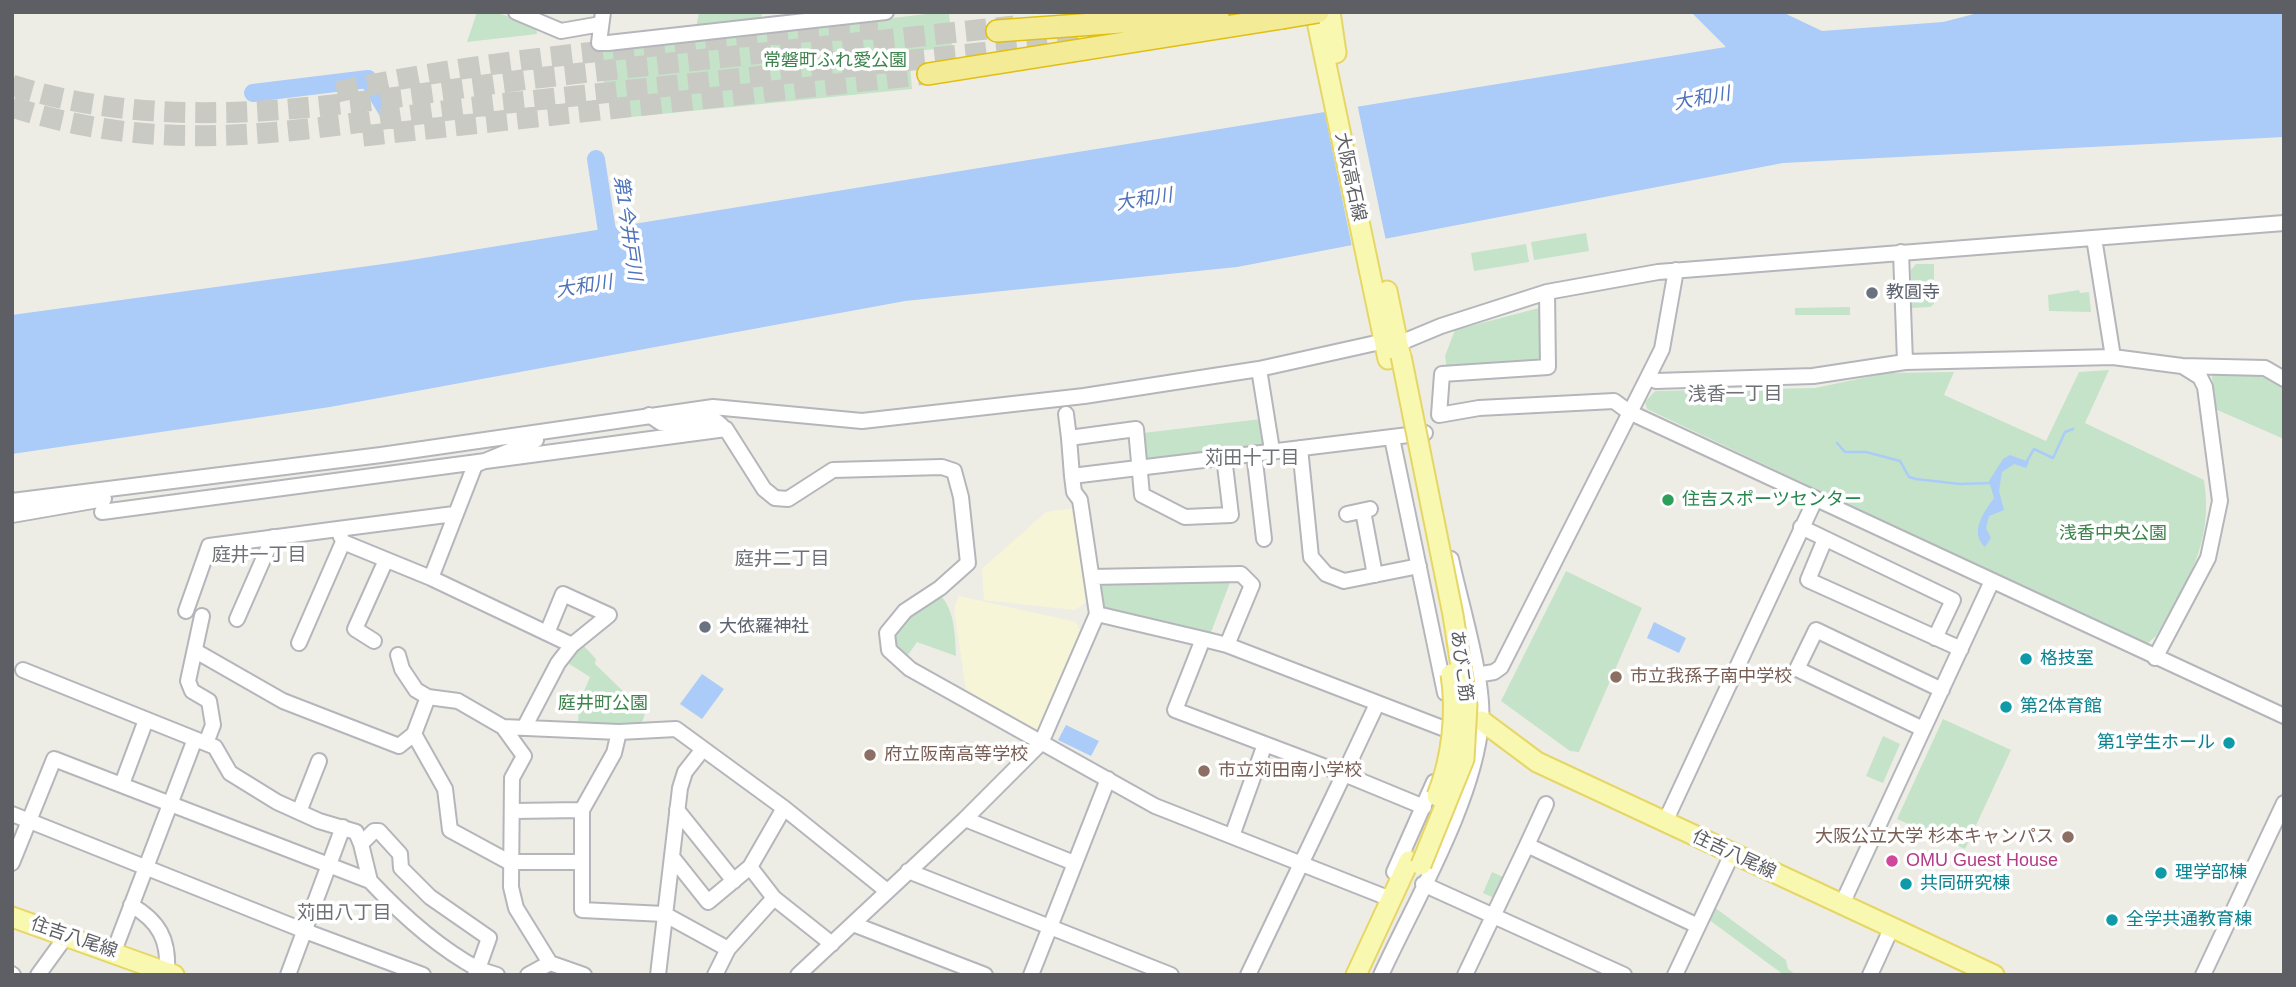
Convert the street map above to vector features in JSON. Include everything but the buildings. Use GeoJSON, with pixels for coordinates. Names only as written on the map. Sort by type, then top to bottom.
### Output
{"type":"FeatureCollection","features":[{"type":"Feature","properties":{"kind":"highway"},"geometry":{"type":"LineString","coordinates":[[996,31],[1101,26],[1241,12]]}},
{"type":"Feature","properties":{"kind":"highway"},"geometry":{"type":"LineString","coordinates":[[928,74],[1319,13]]}},
{"type":"Feature","properties":{"kind":"main road","name":"大阪高石線"},"geometry":{"type":"LineString","coordinates":[[1319,13],[1392,344]]}},
{"type":"Feature","properties":{"kind":"main road","name":"あびこ筋"},"geometry":{"type":"LineString","coordinates":[[1369,975],[1418,870],[1464,759],[1467,705],[1453,615],[1392,344]]}},
{"type":"Feature","properties":{"kind":"main road","name":"住吉八尾線"},"geometry":{"type":"LineString","coordinates":[[1482,722],[1537,762],[1994,975]]}},
{"type":"Feature","properties":{"kind":"main road","name":"あびこ筋"},"geometry":{"type":"LineString","coordinates":[[1356,975],[1418,870]]}},
{"type":"Feature","properties":{"kind":"main road","name":"住吉八尾線"},"geometry":{"type":"LineString","coordinates":[[12,917],[170,973]]}},
{"type":"Feature","properties":{"kind":"street"},"geometry":{"type":"LineString","coordinates":[[516,12],[561,31],[602,18],[599,43],[768,19],[886,12]]}},
{"type":"Feature","properties":{"kind":"street"},"geometry":{"type":"LineString","coordinates":[[12,501],[381,455],[713,407],[862,421],[1084,396],[1259,369],[1392,344],[1547,292],[1676,271],[2284,223]]}},
{"type":"Feature","properties":{"kind":"street"},"geometry":{"type":"LineString","coordinates":[[2094,238],[2113,357]]}},
{"type":"Feature","properties":{"kind":"street"},"geometry":{"type":"LineString","coordinates":[[1901,252],[1905,362]]}},
{"type":"Feature","properties":{"kind":"street"},"geometry":{"type":"LineString","coordinates":[[1476,675],[1494,673],[1501,667],[1662,349],[1676,271]]}},
{"type":"Feature","properties":{"kind":"street"},"geometry":{"type":"LineString","coordinates":[[1547,292],[1548,367],[1442,374],[1438,415],[1479,408],[1614,401],[1629,412],[1815,500],[2284,716]]}},
{"type":"Feature","properties":{"kind":"street"},"geometry":{"type":"LineString","coordinates":[[1648,377],[1656,381],[1813,376],[1905,362],[2113,357],[2182,366],[2265,368],[2284,379]]}},
{"type":"Feature","properties":{"kind":"street"},"geometry":{"type":"LineString","coordinates":[[2155,658],[2208,558],[2220,501],[2204,387],[2200,377],[2182,366]]}},
{"type":"Feature","properties":{"kind":"street"},"geometry":{"type":"LineString","coordinates":[[1259,369],[1272,450]]}},
{"type":"Feature","properties":{"kind":"street"},"geometry":{"type":"LineString","coordinates":[[801,974],[1041,743],[1097,614],[1080,500],[1074,492],[1066,414]]}},
{"type":"Feature","properties":{"kind":"street"},"geometry":{"type":"LineString","coordinates":[[649,415],[661,424],[716,421],[726,429],[764,489],[775,498],[788,499],[833,470],[942,467],[954,471],[961,497],[968,563],[940,587],[905,611],[887,633],[889,650],[910,669],[1155,806],[1382,896]]}},
{"type":"Feature","properties":{"kind":"street"},"geometry":{"type":"LineString","coordinates":[[103,513],[475,465],[726,429]]}},
{"type":"Feature","properties":{"kind":"street"},"geometry":{"type":"LineString","coordinates":[[1069,438],[1136,429],[1142,495],[1185,517],[1231,515],[1224,457]]}},
{"type":"Feature","properties":{"kind":"street"},"geometry":{"type":"LineString","coordinates":[[431,578],[475,465],[558,430]]}},
{"type":"Feature","properties":{"kind":"street"},"geometry":{"type":"LineString","coordinates":[[1072,476],[1425,432],[1476,675],[1482,722],[1469,782],[1418,870],[1381,975]]}},
{"type":"Feature","properties":{"kind":"street"},"geometry":{"type":"LineString","coordinates":[[1346,975],[1424,807],[1437,774],[1445,729],[1446,697],[1392,438]]}},
{"type":"Feature","properties":{"kind":"street"},"geometry":{"type":"LineString","coordinates":[[1300,448],[1311,558],[1326,574],[1344,581],[1419,566]]}},
{"type":"Feature","properties":{"kind":"street"},"geometry":{"type":"LineString","coordinates":[[1254,453],[1266,532]]}},
{"type":"Feature","properties":{"kind":"street"},"geometry":{"type":"LineString","coordinates":[[303,486],[381,455]]}},
{"type":"Feature","properties":{"kind":"street"},"geometry":{"type":"LineString","coordinates":[[12,515],[114,498],[127,488]]}},
{"type":"Feature","properties":{"kind":"street"},"geometry":{"type":"LineString","coordinates":[[1665,822],[1815,500]]}},
{"type":"Feature","properties":{"kind":"street"},"geometry":{"type":"LineString","coordinates":[[1346,514],[1367,510],[1375,575]]}},
{"type":"Feature","properties":{"kind":"street"},"geometry":{"type":"LineString","coordinates":[[186,611],[209,546],[273,537],[341,535],[454,514]]}},
{"type":"Feature","properties":{"kind":"street"},"geometry":{"type":"LineString","coordinates":[[1801,527],[1953,600],[1935,638]]}},
{"type":"Feature","properties":{"kind":"street"},"geometry":{"type":"LineString","coordinates":[[341,535],[386,560],[431,578],[572,645]]}},
{"type":"Feature","properties":{"kind":"street"},"geometry":{"type":"LineString","coordinates":[[299,643],[341,535]]}},
{"type":"Feature","properties":{"kind":"street"},"geometry":{"type":"LineString","coordinates":[[237,619],[273,537]]}},
{"type":"Feature","properties":{"kind":"street"},"geometry":{"type":"LineString","coordinates":[[1825,539],[1808,580],[1961,649]]}},
{"type":"Feature","properties":{"kind":"street"},"geometry":{"type":"LineString","coordinates":[[374,641],[355,629],[386,560]]}},
{"type":"Feature","properties":{"kind":"street"},"geometry":{"type":"LineString","coordinates":[[1092,577],[1241,574],[1252,585],[1227,645]]}},
{"type":"Feature","properties":{"kind":"street"},"geometry":{"type":"LineString","coordinates":[[1842,904],[1992,581]]}},
{"type":"Feature","properties":{"kind":"street"},"geometry":{"type":"LineString","coordinates":[[525,726],[558,663],[572,645],[609,615],[563,594],[547,633]]}},
{"type":"Feature","properties":{"kind":"street"},"geometry":{"type":"LineString","coordinates":[[1431,622],[1436,612],[1455,608],[1463,614]]}},
{"type":"Feature","properties":{"kind":"street"},"geometry":{"type":"LineString","coordinates":[[1097,614],[1227,645],[1445,729]]}},
{"type":"Feature","properties":{"kind":"street"},"geometry":{"type":"LineString","coordinates":[[114,951],[170,802],[201,741],[213,725],[209,701],[192,691],[188,681],[202,616]]}},
{"type":"Feature","properties":{"kind":"street"},"geometry":{"type":"LineString","coordinates":[[1923,729],[1797,669],[1816,630],[1942,690]]}},
{"type":"Feature","properties":{"kind":"street"},"geometry":{"type":"LineString","coordinates":[[1203,639],[1175,710],[1424,807]]}},
{"type":"Feature","properties":{"kind":"street"},"geometry":{"type":"LineString","coordinates":[[194,653],[200,653],[283,701],[323,719],[399,746],[414,734],[428,697]]}},
{"type":"Feature","properties":{"kind":"street"},"geometry":{"type":"LineString","coordinates":[[398,655],[416,690],[428,697],[458,701],[503,727],[524,756],[512,778],[513,811],[509,862],[516,908],[550,963],[584,975]]}},
{"type":"Feature","properties":{"kind":"street"},"geometry":{"type":"LineString","coordinates":[[23,670],[215,747],[230,773],[299,812],[356,832],[370,881]]}},
{"type":"Feature","properties":{"kind":"street"},"geometry":{"type":"LineString","coordinates":[[1446,697],[1482,722]]}},
{"type":"Feature","properties":{"kind":"street"},"geometry":{"type":"LineString","coordinates":[[1248,975],[1377,704]]}},
{"type":"Feature","properties":{"kind":"street"},"geometry":{"type":"LineString","coordinates":[[122,784],[146,720]]}},
{"type":"Feature","properties":{"kind":"street"},"geometry":{"type":"LineString","coordinates":[[503,727],[619,732],[676,729],[784,808],[887,891]]}},
{"type":"Feature","properties":{"kind":"street"},"geometry":{"type":"LineString","coordinates":[[619,732],[614,752],[582,810],[582,910],[664,914],[728,949]]}},
{"type":"Feature","properties":{"kind":"street"},"geometry":{"type":"LineString","coordinates":[[414,734],[445,789],[450,830],[509,862],[580,862]]}},
{"type":"Feature","properties":{"kind":"street"},"geometry":{"type":"LineString","coordinates":[[1232,836],[1265,744]]}},
{"type":"Feature","properties":{"kind":"street"},"geometry":{"type":"LineString","coordinates":[[658,975],[677,810],[685,772],[703,749]]}},
{"type":"Feature","properties":{"kind":"street"},"geometry":{"type":"LineString","coordinates":[[12,863],[54,759],[370,881],[395,908],[476,972],[497,975]]}},
{"type":"Feature","properties":{"kind":"street"},"geometry":{"type":"LineString","coordinates":[[299,812],[319,761]]}},
{"type":"Feature","properties":{"kind":"street"},"geometry":{"type":"LineString","coordinates":[[1437,774],[1457,785],[1469,782]]}},
{"type":"Feature","properties":{"kind":"street"},"geometry":{"type":"LineString","coordinates":[[1031,975],[1108,779]]}},
{"type":"Feature","properties":{"kind":"street"},"geometry":{"type":"LineString","coordinates":[[2203,975],[2284,803]]}},
{"type":"Feature","properties":{"kind":"street"},"geometry":{"type":"LineString","coordinates":[[1465,975],[1546,804]]}},
{"type":"Feature","properties":{"kind":"street"},"geometry":{"type":"LineString","coordinates":[[673,858],[708,902],[750,867],[784,808]]}},
{"type":"Feature","properties":{"kind":"street"},"geometry":{"type":"LineString","coordinates":[[513,811],[582,810]]}},
{"type":"Feature","properties":{"kind":"street"},"geometry":{"type":"LineString","coordinates":[[677,810],[734,881]]}},
{"type":"Feature","properties":{"kind":"street"},"geometry":{"type":"LineString","coordinates":[[12,814],[305,932],[423,975]]}},
{"type":"Feature","properties":{"kind":"street"},"geometry":{"type":"LineString","coordinates":[[965,819],[1074,863]]}},
{"type":"Feature","properties":{"kind":"street"},"geometry":{"type":"LineString","coordinates":[[288,975],[344,827]]}},
{"type":"Feature","properties":{"kind":"street"},"geometry":{"type":"LineString","coordinates":[[361,844],[374,831],[379,831],[400,854],[401,868],[430,897],[489,938],[476,972]]}},
{"type":"Feature","properties":{"kind":"street"},"geometry":{"type":"LineString","coordinates":[[1527,845],[1698,926]]}},
{"type":"Feature","properties":{"kind":"street"},"geometry":{"type":"LineString","coordinates":[[1675,975],[1732,854]]}},
{"type":"Feature","properties":{"kind":"street"},"geometry":{"type":"LineString","coordinates":[[750,867],[774,898],[832,944]]}},
{"type":"Feature","properties":{"kind":"street"},"geometry":{"type":"LineString","coordinates":[[1418,870],[1492,914],[1624,975]]}},
{"type":"Feature","properties":{"kind":"street"},"geometry":{"type":"LineString","coordinates":[[908,871],[1171,975]]}},
{"type":"Feature","properties":{"kind":"street"},"geometry":{"type":"LineString","coordinates":[[715,975],[728,949],[774,898]]}},
{"type":"Feature","properties":{"kind":"street"},"geometry":{"type":"LineString","coordinates":[[131,905],[148,916],[165,937],[170,973]]}},
{"type":"Feature","properties":{"kind":"street"},"geometry":{"type":"LineString","coordinates":[[853,923],[985,975]]}},
{"type":"Feature","properties":{"kind":"street"},"geometry":{"type":"LineString","coordinates":[[1870,975],[1892,927]]}},
{"type":"Feature","properties":{"kind":"street"},"geometry":{"type":"LineString","coordinates":[[38,975],[67,935]]}},
{"type":"Feature","properties":{"kind":"street"},"geometry":{"type":"LineString","coordinates":[[528,975],[550,963]]}},
{"type":"Feature","properties":{"kind":"green space"},"geometry":{"type":"Polygon","coordinates":[[[477,12],[494,12],[536,25],[537,34],[467,42],[477,12]]]}},
{"type":"Feature","properties":{"kind":"green space"},"geometry":{"type":"Polygon","coordinates":[[[699,12],[763,12],[759,21],[696,28],[699,12]]]}},
{"type":"Feature","properties":{"kind":"green space","name":"常磐町ふれ愛公園"},"geometry":{"type":"Polygon","coordinates":[[[949,12],[952,47],[909,52],[912,89],[621,118],[606,97],[599,52],[949,12]]]}},
{"type":"Feature","properties":{"kind":"green space"},"geometry":{"type":"Polygon","coordinates":[[[1586,233],[1589,251],[1534,260],[1531,242],[1586,233]]]}},
{"type":"Feature","properties":{"kind":"green space"},"geometry":{"type":"Polygon","coordinates":[[[1526,244],[1529,262],[1474,271],[1471,253],[1526,244]]]}},
{"type":"Feature","properties":{"kind":"green space"},"geometry":{"type":"Polygon","coordinates":[[[1916,264],[1934,264],[1934,304],[1930,307],[1912,308],[1911,270],[1916,264]]]}},
{"type":"Feature","properties":{"kind":"green space"},"geometry":{"type":"Polygon","coordinates":[[[2079,290],[2080,293],[2089,292],[2091,312],[2049,311],[2048,295],[2079,290]]]}},
{"type":"Feature","properties":{"kind":"green space"},"geometry":{"type":"Polygon","coordinates":[[[1850,307],[1850,315],[1795,315],[1795,308],[1850,307]]]}},
{"type":"Feature","properties":{"kind":"green space"},"geometry":{"type":"Polygon","coordinates":[[[1539,308],[1543,362],[1447,370],[1445,356],[1455,330],[1539,308]]]}},
{"type":"Feature","properties":{"kind":"green space","name":"浅香中央公園"},"geometry":{"type":"Polygon","coordinates":[[[2109,370],[2085,423],[2204,480],[2205,524],[2195,562],[2178,599],[2156,636],[2148,643],[2139,642],[1647,409],[1645,402],[1655,391],[1815,388],[1887,373],[1954,372],[1944,395],[2046,441],[2079,372],[2109,370]]]}},
{"type":"Feature","properties":{"kind":"green space"},"geometry":{"type":"Polygon","coordinates":[[[2216,371],[2256,373],[2284,389],[2284,439],[2215,409],[2212,377],[2216,371]]]}},
{"type":"Feature","properties":{"kind":"green space"},"geometry":{"type":"Polygon","coordinates":[[[1261,419],[1264,444],[1261,447],[1155,463],[1144,456],[1143,433],[1261,419]]]}},
{"type":"Feature","properties":{"kind":"green space"},"geometry":{"type":"Polygon","coordinates":[[[1566,571],[1642,608],[1579,752],[1570,751],[1501,701],[1566,571]]]}},
{"type":"Feature","properties":{"kind":"green space"},"geometry":{"type":"Polygon","coordinates":[[[1231,580],[1211,632],[1200,633],[1103,608],[1101,586],[1105,581],[1231,580]]]}},
{"type":"Feature","properties":{"kind":"green space"},"geometry":{"type":"Polygon","coordinates":[[[941,596],[952,616],[956,656],[917,642],[905,659],[894,650],[893,631],[930,597],[941,596]]]}},
{"type":"Feature","properties":{"kind":"green space","name":"庭井町公園"},"geometry":{"type":"Polygon","coordinates":[[[581,643],[596,659],[595,664],[625,693],[648,706],[640,727],[578,725],[579,703],[590,677],[563,660],[581,643]]]}},
{"type":"Feature","properties":{"kind":"green space"},"geometry":{"type":"Polygon","coordinates":[[[1943,719],[2011,750],[1965,849],[1897,819],[1943,719]]]}},
{"type":"Feature","properties":{"kind":"green space"},"geometry":{"type":"Polygon","coordinates":[[[1883,736],[1900,744],[1883,783],[1866,776],[1883,736]]]}},
{"type":"Feature","properties":{"kind":"green space"},"geometry":{"type":"Polygon","coordinates":[[[1492,872],[1503,877],[1494,898],[1483,893],[1492,872]]]}},
{"type":"Feature","properties":{"kind":"green space"},"geometry":{"type":"Polygon","coordinates":[[[1714,907],[1786,960],[1788,969],[1796,975],[1784,975],[1708,919],[1714,907]]]}},
{"type":"Feature","properties":{"kind":"sand"},"geometry":{"type":"Polygon","coordinates":[[[1075,508],[1089,600],[1075,610],[984,600],[982,569],[1046,512],[1075,508]]]}},
{"type":"Feature","properties":{"kind":"sand"},"geometry":{"type":"Polygon","coordinates":[[[959,596],[1076,622],[1082,635],[1040,732],[1008,717],[966,690],[954,608],[959,596]]]}},
{"type":"Feature","properties":{"kind":"water","name":"大和川"},"geometry":{"type":"Polygon","coordinates":[[[1691,12],[1782,12],[1822,31],[1943,22],[1982,12],[2284,12],[2284,137],[1783,163],[1237,267],[905,301],[330,407],[12,454],[12,315],[405,261],[1726,47],[1691,12]]]}},
{"type":"Feature","properties":{"kind":"water"},"geometry":{"type":"Polygon","coordinates":[[[2010,455],[2029,462],[2026,468],[2014,464],[2002,472],[1999,491],[2004,510],[1989,516],[1986,528],[1991,538],[1985,547],[1980,541],[1978,529],[1994,498],[1989,481],[2003,459],[2010,455]]]}},
{"type":"Feature","properties":{"kind":"water"},"geometry":{"type":"Polygon","coordinates":[[[1654,622],[1686,638],[1679,653],[1647,638],[1654,622]]]}},
{"type":"Feature","properties":{"kind":"water"},"geometry":{"type":"Polygon","coordinates":[[[702,674],[724,689],[702,719],[680,704],[702,674]]]}},
{"type":"Feature","properties":{"kind":"water"},"geometry":{"type":"Polygon","coordinates":[[[1066,725],[1099,741],[1091,756],[1058,740],[1066,725]]]}},
{"type":"Feature","properties":{"kind":"pier"},"geometry":{"type":"Polygon","coordinates":[[[1357,103],[1386,241],[1352,247],[1324,109],[1357,103]]]}},
{"type":"Feature","properties":{"kind":"waterway","name":"第1今井戸川"},"geometry":{"type":"LineString","coordinates":[[253,93],[368,79],[391,117]]}},
{"type":"Feature","properties":{"kind":"waterway","name":"第1今井戸川"},"geometry":{"type":"LineString","coordinates":[[596,159],[610,251]]}},
{"type":"Feature","properties":{"kind":"waterway"},"geometry":{"type":"LineString","coordinates":[[2027,461],[2034,449],[2053,458],[2065,432],[2073,429]]}},
{"type":"Feature","properties":{"kind":"waterway"},"geometry":{"type":"LineString","coordinates":[[1837,443],[1845,452],[1866,452],[1900,461],[1909,477],[1916,479],[1960,484],[1990,483]]}},
{"type":"Feature","properties":{"kind":"tunnel"},"geometry":{"type":"LineString","coordinates":[[1066,19],[1100,12]]}},
{"type":"Feature","properties":{"kind":"tunnel"},"geometry":{"type":"LineString","coordinates":[[12,85],[78,102],[144,110],[211,113],[278,110],[345,104],[546,77],[1014,26]]}},
{"type":"Feature","properties":{"kind":"tunnel"},"geometry":{"type":"LineString","coordinates":[[12,107],[76,124],[137,133],[197,136],[256,134],[499,104],[1046,46],[1138,26]]}},
{"type":"Feature","properties":{"kind":"tunnel"},"geometry":{"type":"LineString","coordinates":[[337,92],[455,70],[574,54],[766,35],[878,29]]}},
{"type":"Feature","properties":{"kind":"tunnel"},"geometry":{"type":"LineString","coordinates":[[363,136],[928,74]]}},
{"type":"Feature","properties":{"kind":"place","name":"教圓寺"},"geometry":{"type":"Point","coordinates":[1872,293]}},
{"type":"Feature","properties":{"kind":"place","name":"住吉スポーツセンター"},"geometry":{"type":"Point","coordinates":[1668,500]}},
{"type":"Feature","properties":{"kind":"place","name":"大依羅神社"},"geometry":{"type":"Point","coordinates":[705,627]}},
{"type":"Feature","properties":{"kind":"place","name":"格技室"},"geometry":{"type":"Point","coordinates":[2026,659]}},
{"type":"Feature","properties":{"kind":"place","name":"市立我孫子南中学校"},"geometry":{"type":"Point","coordinates":[1616,677]}},
{"type":"Feature","properties":{"kind":"place","name":"第2体育館"},"geometry":{"type":"Point","coordinates":[2006,707]}},
{"type":"Feature","properties":{"kind":"place","name":"第1学生ホール"},"geometry":{"type":"Point","coordinates":[2229,743]}},
{"type":"Feature","properties":{"kind":"place","name":"府立阪南高等学校"},"geometry":{"type":"Point","coordinates":[870,755]}},
{"type":"Feature","properties":{"kind":"place","name":"市立苅田南小学校"},"geometry":{"type":"Point","coordinates":[1204,771]}},
{"type":"Feature","properties":{"kind":"place","name":"大阪公立大学 杉本キャンパス"},"geometry":{"type":"Point","coordinates":[2068,837]}},
{"type":"Feature","properties":{"kind":"place","name":"OMU Guest House"},"geometry":{"type":"Point","coordinates":[1892,861]}},
{"type":"Feature","properties":{"kind":"place","name":"理学部棟"},"geometry":{"type":"Point","coordinates":[2161,873]}},
{"type":"Feature","properties":{"kind":"place","name":"共同研究棟"},"geometry":{"type":"Point","coordinates":[1906,884]}},
{"type":"Feature","properties":{"kind":"place","name":"全学共通教育棟"},"geometry":{"type":"Point","coordinates":[2112,920]}},
{"type":"Feature","properties":{"kind":"district","name":"浅香一丁目"},"geometry":{"type":"Point","coordinates":[1735,395]}},
{"type":"Feature","properties":{"kind":"district","name":"苅田十丁目"},"geometry":{"type":"Point","coordinates":[1252,459]}},
{"type":"Feature","properties":{"kind":"district","name":"庭井一丁目"},"geometry":{"type":"Point","coordinates":[259,556]}},
{"type":"Feature","properties":{"kind":"district","name":"庭井二丁目"},"geometry":{"type":"Point","coordinates":[782,560]}},
{"type":"Feature","properties":{"kind":"district","name":"苅田八丁目"},"geometry":{"type":"Point","coordinates":[344,914]}}]}
